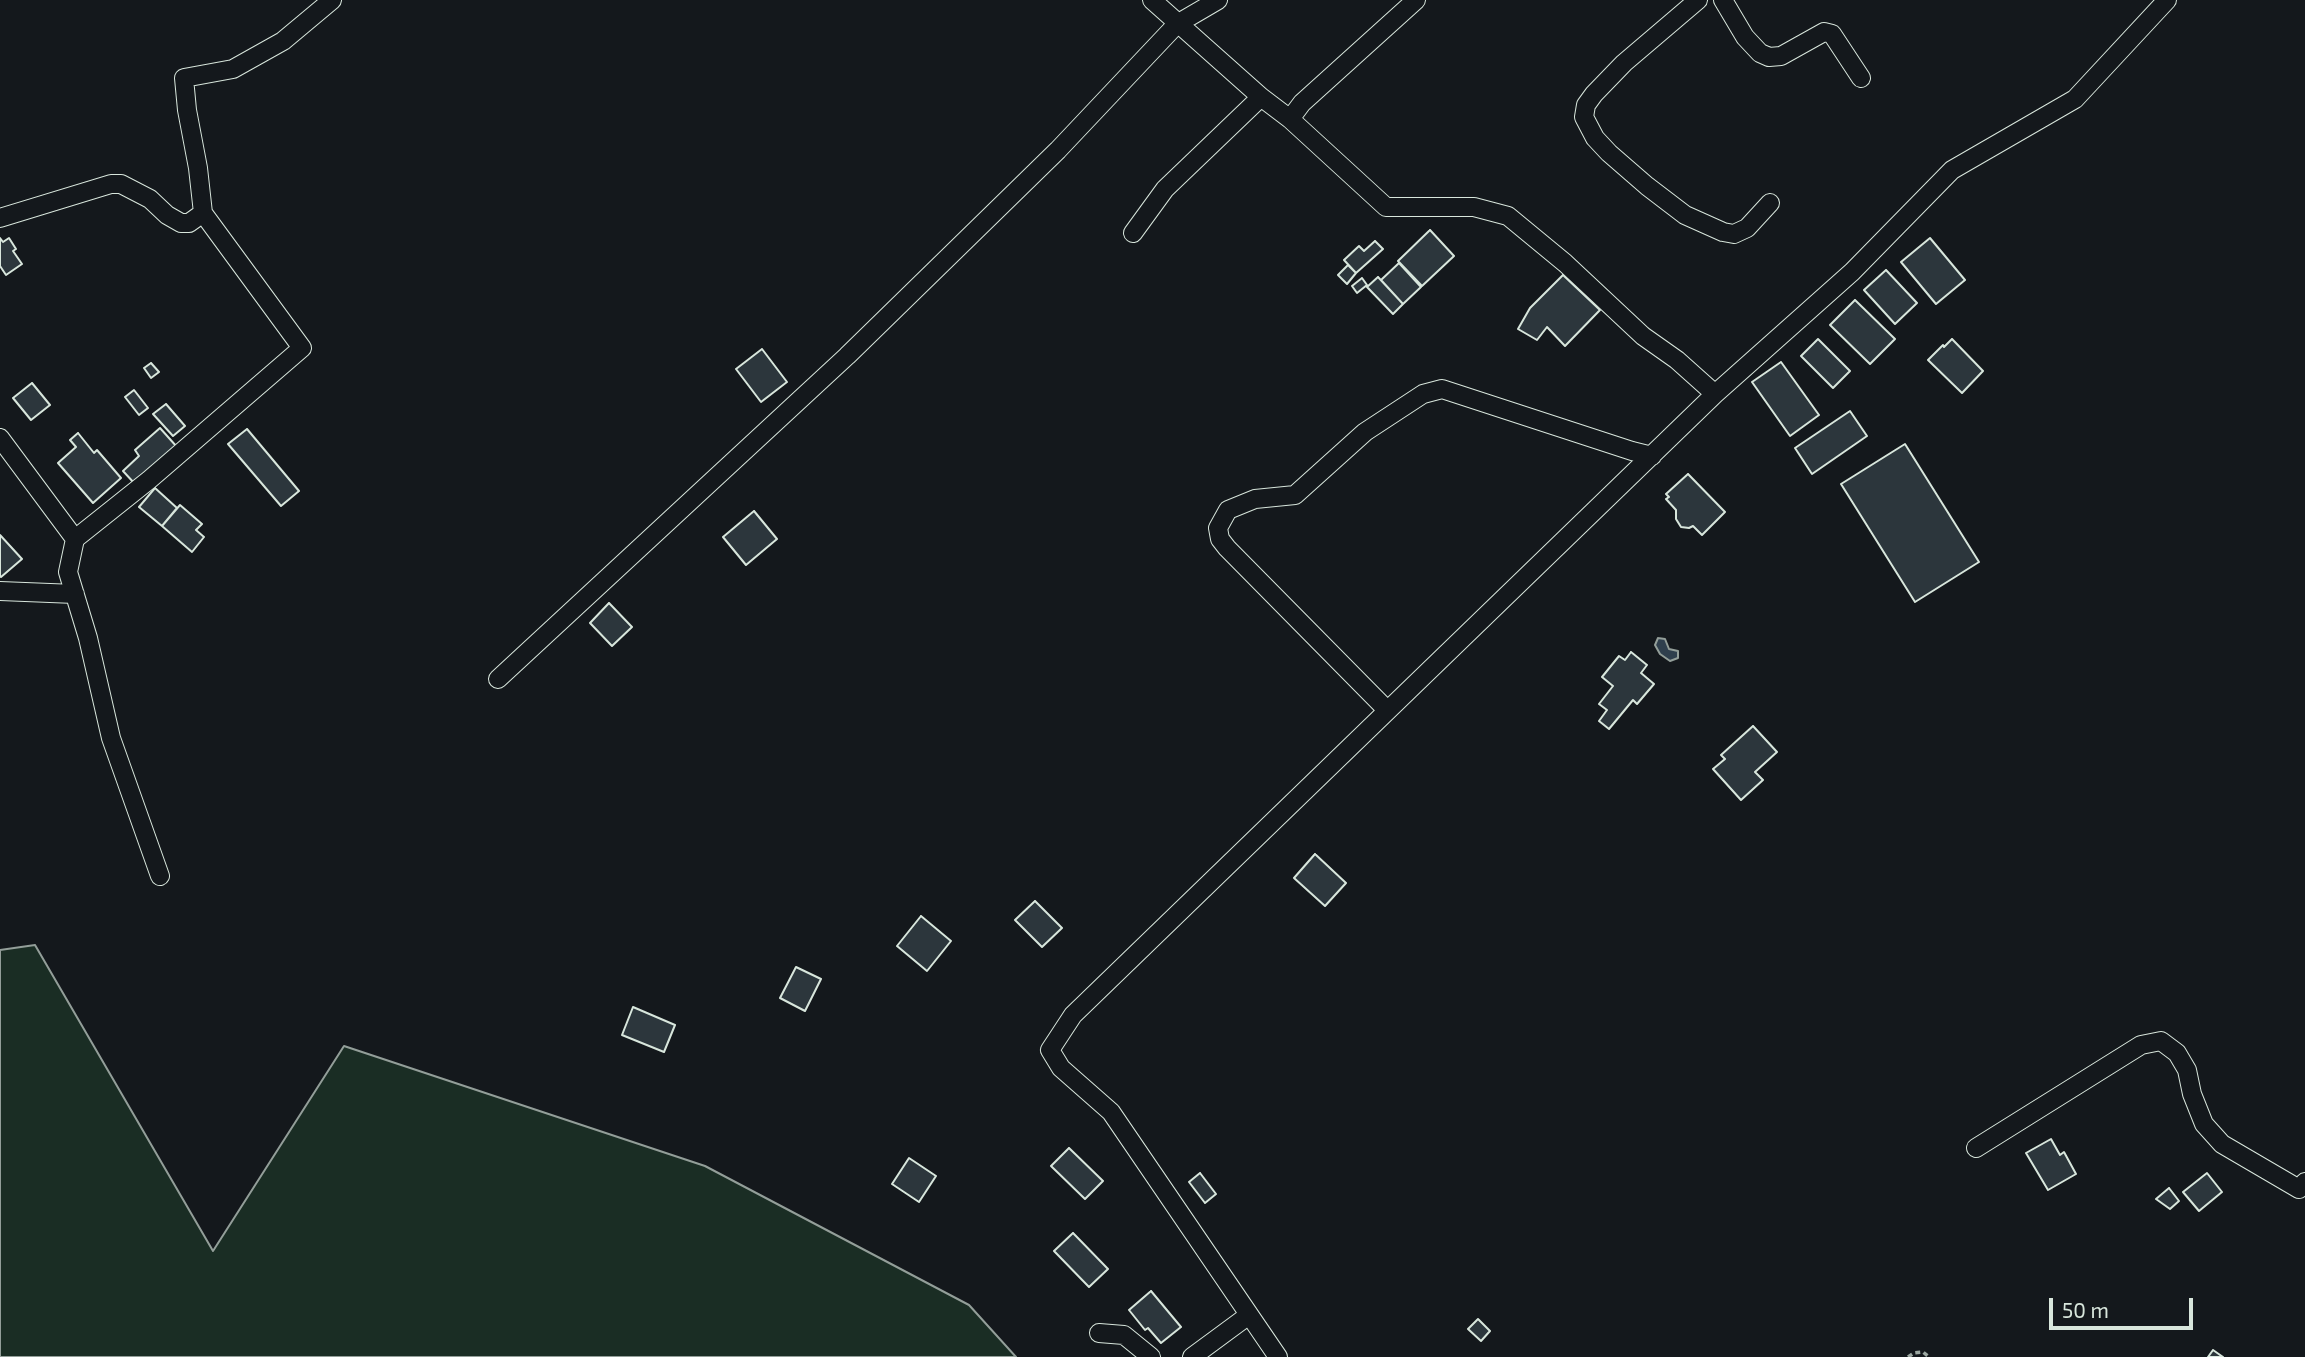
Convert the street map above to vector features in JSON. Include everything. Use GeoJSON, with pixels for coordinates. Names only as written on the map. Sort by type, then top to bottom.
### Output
{"type":"FeatureCollection","features":[{"type":"Feature","properties":{"kind":"street"},"geometry":{"type":"LineString","coordinates":[[160,876],[111,738],[88,638],[68,572],[75,539],[149,480],[302,348],[203,213],[184,78],[233,69],[283,41],[332,0]]}},
{"type":"Feature","properties":{"kind":"street"},"geometry":{"type":"LineString","coordinates":[[1152,0],[1261,97],[1290,119],[1386,207],[1474,207],[1508,216],[1565,263],[1643,336],[1677,360],[1715,394]]}},
{"type":"Feature","properties":{"kind":"street"},"geometry":{"type":"LineString","coordinates":[[498,679],[856,347],[1058,150],[1177,24],[1218,0]]}},
{"type":"Feature","properties":{"kind":"street"},"geometry":{"type":"LineString","coordinates":[[1290,119],[1302,103],[1416,0]]}},
{"type":"Feature","properties":{"kind":"street"},"geometry":{"type":"LineString","coordinates":[[1698,0],[1624,63],[1594,94],[1586,105],[1584,117],[1595,138],[1609,153],[1685,215],[1723,232],[1734,234],[1747,228],[1770,203]]}},
{"type":"Feature","properties":{"kind":"street"},"geometry":{"type":"LineString","coordinates":[[1723,0],[1745,37],[1760,53],[1769,57],[1781,56],[1824,32],[1832,34],[1861,78]]}},
{"type":"Feature","properties":{"kind":"street"},"geometry":{"type":"LineString","coordinates":[[1278,1357],[1111,1112],[1061,1068],[1050,1050],[1073,1015],[1715,394],[1852,272],[1952,170],[2075,99],[2167,0]]}},
{"type":"Feature","properties":{"kind":"street"},"geometry":{"type":"LineString","coordinates":[[1133,233],[1165,190],[1261,97]]}},
{"type":"Feature","properties":{"kind":"street"},"geometry":{"type":"LineString","coordinates":[[0,218],[111,184],[121,184],[150,199],[167,215],[181,223],[190,223],[203,213]]}},
{"type":"Feature","properties":{"kind":"street"},"geometry":{"type":"LineString","coordinates":[[1387,710],[1227,548],[1220,539],[1218,527],[1228,510],[1255,499],[1295,495],[1366,432],[1423,394],[1443,389],[1632,452],[1652,456]]}},
{"type":"Feature","properties":{"kind":"street"},"geometry":{"type":"LineString","coordinates":[[0,438],[75,539]]}},
{"type":"Feature","properties":{"kind":"street"},"geometry":{"type":"LineString","coordinates":[[0,590],[75,594]]}},
{"type":"Feature","properties":{"kind":"street"},"geometry":{"type":"LineString","coordinates":[[1976,1148],[2141,1045],[2161,1041],[2177,1053],[2187,1070],[2192,1094],[2204,1124],[2222,1144],[2299,1189],[2305,1182]]}},
{"type":"Feature","properties":{"kind":"street"},"geometry":{"type":"LineString","coordinates":[[1192,1357],[1249,1315]]}},
{"type":"Feature","properties":{"kind":"street"},"geometry":{"type":"LineString","coordinates":[[1099,1333],[1124,1335],[1151,1357]]}},
{"type":"Feature","properties":{"kind":"path"},"geometry":{"type":"LineString","coordinates":[[1908,1357],[1913,1353],[1923,1352],[1929,1357]]}},
{"type":"Feature","properties":{"kind":"green space"},"geometry":{"type":"Polygon","coordinates":[[[35,945],[213,1251],[344,1046],[705,1166],[969,1305],[1016,1357],[0,1357],[0,950],[35,945]]]}},
{"type":"Feature","properties":{"kind":"water"},"geometry":{"type":"Polygon","coordinates":[[[1658,638],[1665,639],[1669,649],[1678,651],[1678,658],[1670,661],[1660,654],[1655,645],[1658,638]]]}},
{"type":"Feature","properties":{"kind":"building"},"geometry":{"type":"Polygon","coordinates":[[[1430,230],[1454,256],[1422,286],[1398,261],[1430,230]]]}},
{"type":"Feature","properties":{"kind":"building"},"geometry":{"type":"Polygon","coordinates":[[[0,238],[3,242],[9,238],[16,249],[13,251],[22,264],[6,275],[0,266],[0,238]]]}},
{"type":"Feature","properties":{"kind":"building"},"geometry":{"type":"Polygon","coordinates":[[[1930,238],[1965,280],[1936,304],[1901,262],[1930,238]]]}},
{"type":"Feature","properties":{"kind":"building"},"geometry":{"type":"Polygon","coordinates":[[[1375,241],[1383,249],[1356,273],[1344,260],[1359,246],[1364,251],[1375,241]]]}},
{"type":"Feature","properties":{"kind":"building"},"geometry":{"type":"Polygon","coordinates":[[[1399,263],[1421,287],[1403,304],[1381,280],[1399,263]]]}},
{"type":"Feature","properties":{"kind":"building"},"geometry":{"type":"Polygon","coordinates":[[[1348,265],[1356,273],[1347,284],[1338,275],[1348,265]]]}},
{"type":"Feature","properties":{"kind":"building"},"geometry":{"type":"Polygon","coordinates":[[[1886,270],[1917,303],[1895,324],[1864,290],[1886,270]]]}},
{"type":"Feature","properties":{"kind":"building"},"geometry":{"type":"Polygon","coordinates":[[[1563,275],[1600,310],[1565,346],[1547,327],[1537,340],[1518,329],[1530,308],[1563,275]]]}},
{"type":"Feature","properties":{"kind":"building"},"geometry":{"type":"Polygon","coordinates":[[[1378,277],[1403,304],[1393,314],[1367,287],[1378,277]]]}},
{"type":"Feature","properties":{"kind":"building"},"geometry":{"type":"Polygon","coordinates":[[[1362,278],[1367,285],[1357,293],[1352,286],[1362,278]]]}},
{"type":"Feature","properties":{"kind":"building"},"geometry":{"type":"Polygon","coordinates":[[[1855,300],[1895,339],[1870,364],[1830,325],[1855,300]]]}},
{"type":"Feature","properties":{"kind":"building"},"geometry":{"type":"Polygon","coordinates":[[[1818,339],[1850,371],[1833,388],[1801,356],[1818,339]]]}},
{"type":"Feature","properties":{"kind":"building"},"geometry":{"type":"Polygon","coordinates":[[[1952,339],[1983,371],[1962,393],[1928,360],[1952,339]]]}},
{"type":"Feature","properties":{"kind":"building"},"geometry":{"type":"Polygon","coordinates":[[[762,349],[787,382],[761,402],[736,369],[762,349]]]}},
{"type":"Feature","properties":{"kind":"building"},"geometry":{"type":"Polygon","coordinates":[[[1781,362],[1819,415],[1790,436],[1752,382],[1781,362]]]}},
{"type":"Feature","properties":{"kind":"building"},"geometry":{"type":"Polygon","coordinates":[[[151,363],[159,372],[151,378],[144,368],[151,363]]]}},
{"type":"Feature","properties":{"kind":"building"},"geometry":{"type":"Polygon","coordinates":[[[32,383],[50,405],[31,420],[13,398],[32,383]]]}},
{"type":"Feature","properties":{"kind":"building"},"geometry":{"type":"Polygon","coordinates":[[[134,390],[148,408],[139,415],[125,397],[134,390]]]}},
{"type":"Feature","properties":{"kind":"building"},"geometry":{"type":"Polygon","coordinates":[[[166,404],[185,426],[173,436],[153,414],[166,404]]]}},
{"type":"Feature","properties":{"kind":"building"},"geometry":{"type":"Polygon","coordinates":[[[1850,411],[1867,436],[1812,474],[1795,448],[1850,411]]]}},
{"type":"Feature","properties":{"kind":"building"},"geometry":{"type":"Polygon","coordinates":[[[160,428],[177,447],[135,484],[123,471],[139,456],[135,450],[160,428]]]}},
{"type":"Feature","properties":{"kind":"building"},"geometry":{"type":"Polygon","coordinates":[[[247,429],[299,491],[281,506],[228,444],[247,429]]]}},
{"type":"Feature","properties":{"kind":"building"},"geometry":{"type":"Polygon","coordinates":[[[78,433],[94,453],[97,450],[121,478],[93,503],[58,463],[76,447],[70,440],[78,433]]]}},
{"type":"Feature","properties":{"kind":"building"},"geometry":{"type":"Polygon","coordinates":[[[1905,444],[1979,562],[1915,602],[1841,484],[1905,444]]]}},
{"type":"Feature","properties":{"kind":"building"},"geometry":{"type":"Polygon","coordinates":[[[1688,474],[1725,512],[1702,535],[1693,526],[1681,527],[1676,519],[1676,510],[1666,499],[1669,497],[1666,494],[1688,474]]]}},
{"type":"Feature","properties":{"kind":"building"},"geometry":{"type":"Polygon","coordinates":[[[155,488],[177,508],[162,526],[139,507],[155,488]]]}},
{"type":"Feature","properties":{"kind":"building"},"geometry":{"type":"Polygon","coordinates":[[[180,505],[202,524],[196,530],[204,537],[192,552],[162,526],[180,505]]]}},
{"type":"Feature","properties":{"kind":"building"},"geometry":{"type":"Polygon","coordinates":[[[754,511],[777,539],[746,565],[723,537],[754,511]]]}},
{"type":"Feature","properties":{"kind":"building"},"geometry":{"type":"Polygon","coordinates":[[[0,535],[22,559],[1,577],[0,576],[0,535]]]}},
{"type":"Feature","properties":{"kind":"building"},"geometry":{"type":"Polygon","coordinates":[[[609,603],[632,627],[612,646],[590,623],[609,603]]]}},
{"type":"Feature","properties":{"kind":"building"},"geometry":{"type":"Polygon","coordinates":[[[1631,652],[1647,665],[1641,673],[1654,684],[1637,704],[1633,700],[1609,729],[1599,721],[1607,710],[1599,704],[1613,686],[1602,677],[1619,656],[1625,660],[1631,652]]]}},
{"type":"Feature","properties":{"kind":"building"},"geometry":{"type":"Polygon","coordinates":[[[1753,726],[1777,752],[1755,772],[1763,780],[1741,800],[1713,769],[1725,759],[1721,755],[1753,726]]]}},
{"type":"Feature","properties":{"kind":"building"},"geometry":{"type":"Polygon","coordinates":[[[1315,854],[1346,883],[1325,906],[1294,878],[1315,854]]]}},
{"type":"Feature","properties":{"kind":"building"},"geometry":{"type":"Polygon","coordinates":[[[1035,901],[1062,928],[1042,947],[1015,920],[1035,901]]]}},
{"type":"Feature","properties":{"kind":"building"},"geometry":{"type":"Polygon","coordinates":[[[921,916],[951,941],[927,971],[897,946],[921,916]]]}},
{"type":"Feature","properties":{"kind":"building"},"geometry":{"type":"Polygon","coordinates":[[[796,967],[821,979],[805,1011],[780,998],[796,967]]]}},
{"type":"Feature","properties":{"kind":"building"},"geometry":{"type":"Polygon","coordinates":[[[633,1007],[675,1025],[664,1052],[622,1035],[633,1007]]]}},
{"type":"Feature","properties":{"kind":"building"},"geometry":{"type":"Polygon","coordinates":[[[2051,1139],[2060,1155],[2064,1152],[2076,1174],[2048,1190],[2026,1153],[2051,1139]]]}},
{"type":"Feature","properties":{"kind":"building"},"geometry":{"type":"Polygon","coordinates":[[[1069,1148],[1103,1181],[1085,1199],[1051,1166],[1069,1148]]]}},
{"type":"Feature","properties":{"kind":"building"},"geometry":{"type":"Polygon","coordinates":[[[909,1158],[936,1176],[919,1202],[892,1184],[909,1158]]]}},
{"type":"Feature","properties":{"kind":"building"},"geometry":{"type":"Polygon","coordinates":[[[1200,1173],[1216,1194],[1205,1203],[1189,1182],[1200,1173]]]}},
{"type":"Feature","properties":{"kind":"building"},"geometry":{"type":"Polygon","coordinates":[[[2207,1173],[2222,1192],[2199,1211],[2183,1192],[2207,1173]]]}},
{"type":"Feature","properties":{"kind":"building"},"geometry":{"type":"Polygon","coordinates":[[[2169,1188],[2179,1201],[2170,1209],[2156,1199],[2169,1188]]]}},
{"type":"Feature","properties":{"kind":"building"},"geometry":{"type":"Polygon","coordinates":[[[1073,1233],[1108,1269],[1089,1287],[1054,1251],[1073,1233]]]}},
{"type":"Feature","properties":{"kind":"building"},"geometry":{"type":"Polygon","coordinates":[[[1151,1291],[1181,1327],[1161,1343],[1148,1328],[1145,1330],[1129,1310],[1151,1291]]]}},
{"type":"Feature","properties":{"kind":"building"},"geometry":{"type":"Polygon","coordinates":[[[1478,1319],[1490,1331],[1481,1341],[1468,1329],[1478,1319]]]}},
{"type":"Feature","properties":{"kind":"building"},"geometry":{"type":"Polygon","coordinates":[[[2213,1350],[2223,1357],[2208,1357],[2213,1350]]]}}]}
